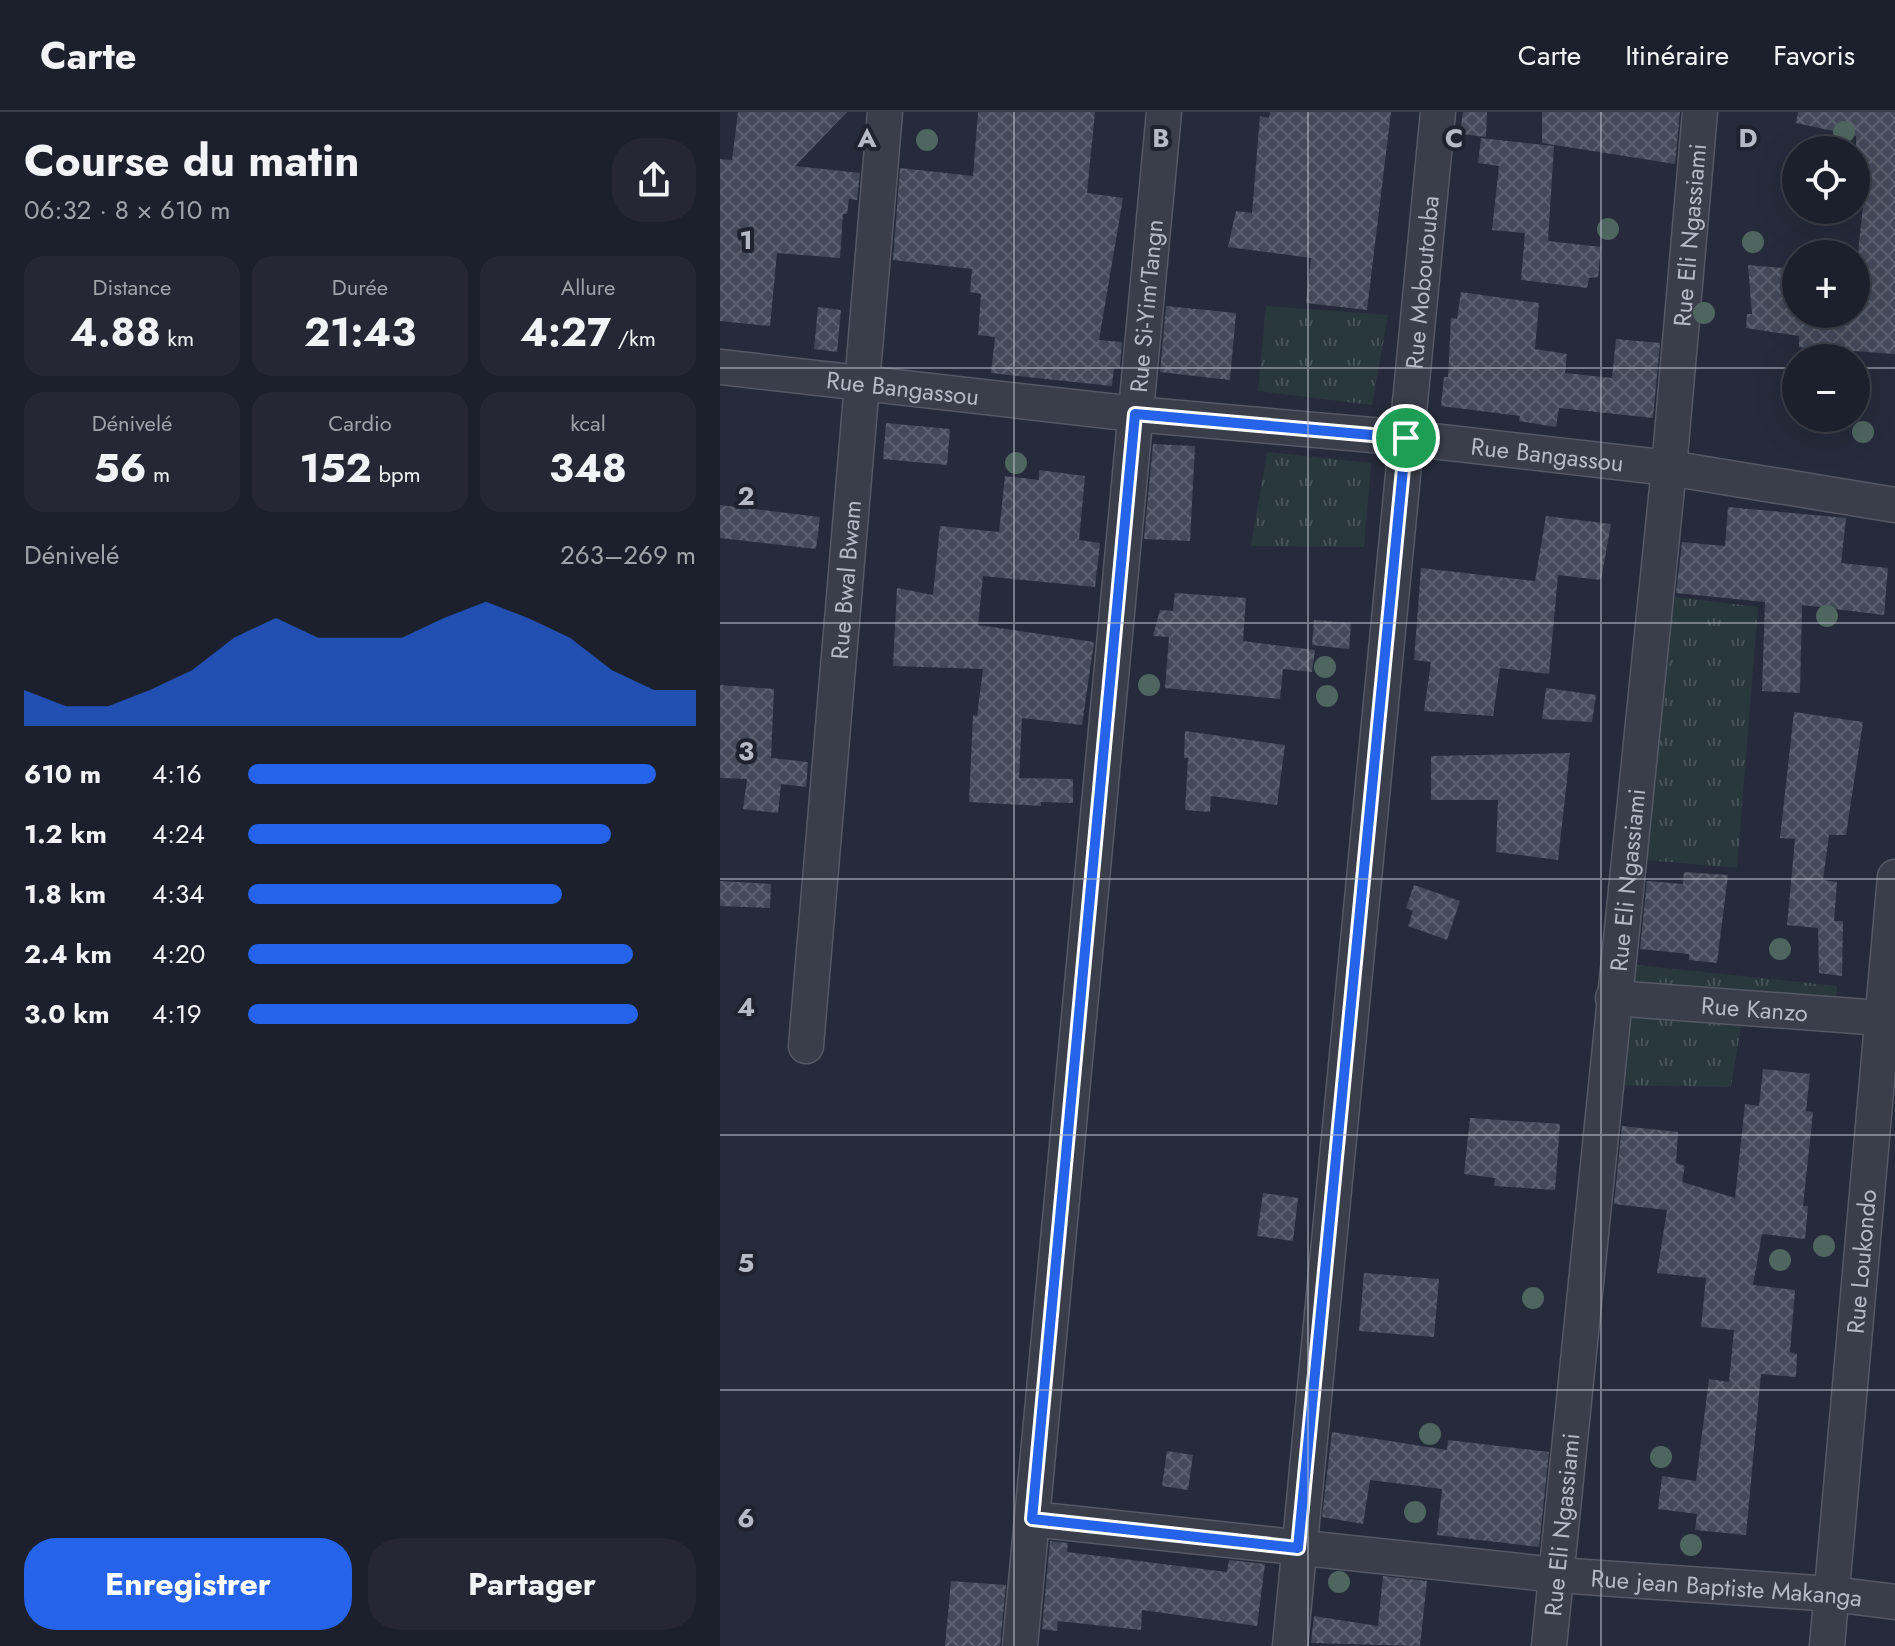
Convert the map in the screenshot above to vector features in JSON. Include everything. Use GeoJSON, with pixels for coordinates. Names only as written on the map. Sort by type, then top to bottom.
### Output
{"type":"FeatureCollection","features":[{"type":"Feature","properties":{"kind":"street","name":"Rue Bwal Bwam"},"geometry":{"type":"LineString","coordinates":[[806,1046],[842,586],[863,382],[885,112]]}},
{"type":"Feature","properties":{"kind":"street","name":"Rue Si-Yim'Tangn"},"geometry":{"type":"LineString","coordinates":[[1020,1646],[1164,112]]}},
{"type":"Feature","properties":{"kind":"street","name":"Rue Moboutouba"},"geometry":{"type":"LineString","coordinates":[[1290,1646],[1438,112]]}},
{"type":"Feature","properties":{"kind":"street","name":"Rue Eli Ngassiami"},"geometry":{"type":"LineString","coordinates":[[1549,1646],[1669,468],[1700,112]]}},
{"type":"Feature","properties":{"kind":"street","name":"Rue Bangassou"},"geometry":{"type":"LineString","coordinates":[[720,367],[1135,414],[1406,438],[1669,468],[1895,505]]}},
{"type":"Feature","properties":{"kind":"street","name":"Rue Loukondo"},"geometry":{"type":"LineString","coordinates":[[1827,1646],[1889,1019],[1895,877]]}},
{"type":"Feature","properties":{"kind":"street","name":"Rue Kanzo"},"geometry":{"type":"LineString","coordinates":[[1613,998],[1889,1019]]}},
{"type":"Feature","properties":{"kind":"street","name":"Rue jean Baptiste Makanga"},"geometry":{"type":"LineString","coordinates":[[1032,1519],[1557,1575],[1832,1594],[1895,1602]]}},
{"type":"Feature","properties":{"kind":"green space"},"geometry":{"type":"Polygon","coordinates":[[[1266,306],[1388,315],[1372,405],[1258,391],[1266,306]]]}},
{"type":"Feature","properties":{"kind":"green space"},"geometry":{"type":"Polygon","coordinates":[[[1267,452],[1371,463],[1364,547],[1251,546],[1267,452]]]}},
{"type":"Feature","properties":{"kind":"green space"},"geometry":{"type":"Polygon","coordinates":[[[1659,595],[1758,607],[1737,868],[1636,859],[1659,595]]]}},
{"type":"Feature","properties":{"kind":"green space"},"geometry":{"type":"Polygon","coordinates":[[[1627,964],[1837,986],[1834,1032],[1741,1026],[1731,1087],[1604,1085],[1627,964]]]}},
{"type":"Feature","properties":{"kind":"building"},"geometry":{"type":"Polygon","coordinates":[[[738,112],[847,112],[795,166],[860,173],[857,200],[849,199],[847,214],[843,214],[840,258],[777,253],[770,326],[720,321],[720,159],[732,160],[738,112]]]}},
{"type":"Feature","properties":{"kind":"building"},"geometry":{"type":"Polygon","coordinates":[[[978,112],[1095,112],[1087,193],[1123,198],[1099,340],[1122,342],[1120,368],[1114,367],[1112,386],[991,373],[995,337],[978,335],[981,294],[970,292],[972,269],[893,260],[900,168],[973,176],[978,112]]]}},
{"type":"Feature","properties":{"kind":"building"},"geometry":{"type":"Polygon","coordinates":[[[1270,112],[1391,112],[1367,310],[1306,303],[1311,258],[1228,247],[1236,211],[1252,213],[1260,116],[1269,118],[1270,112]]]}},
{"type":"Feature","properties":{"kind":"building"},"geometry":{"type":"Polygon","coordinates":[[[1463,112],[1487,112],[1486,137],[1460,134],[1463,112]]]}},
{"type":"Feature","properties":{"kind":"building"},"geometry":{"type":"Polygon","coordinates":[[[1542,112],[1680,112],[1675,164],[1542,143],[1542,112]]]}},
{"type":"Feature","properties":{"kind":"building"},"geometry":{"type":"Polygon","coordinates":[[[1798,112],[1895,112],[1895,354],[1870,352],[1870,344],[1799,344],[1799,336],[1746,328],[1747,314],[1752,314],[1748,265],[1782,268],[1782,328],[1870,328],[1870,240],[1859,240],[1861,224],[1870,224],[1870,136],[1856,136],[1796,123],[1798,112]]]}},
{"type":"Feature","properties":{"kind":"building"},"geometry":{"type":"Polygon","coordinates":[[[1481,138],[1554,146],[1548,241],[1601,247],[1598,277],[1589,278],[1587,288],[1521,280],[1525,233],[1492,230],[1499,166],[1478,163],[1481,138]]]}},
{"type":"Feature","properties":{"kind":"building"},"geometry":{"type":"Polygon","coordinates":[[[1461,292],[1539,303],[1535,349],[1567,354],[1565,373],[1612,378],[1616,339],[1660,343],[1653,418],[1559,408],[1556,427],[1519,421],[1520,416],[1441,406],[1444,377],[1448,377],[1451,318],[1457,319],[1461,292]]]}},
{"type":"Feature","properties":{"kind":"building"},"geometry":{"type":"Polygon","coordinates":[[[1166,306],[1236,313],[1230,380],[1160,372],[1166,306]]]}},
{"type":"Feature","properties":{"kind":"building"},"geometry":{"type":"Polygon","coordinates":[[[818,307],[841,310],[837,352],[814,349],[818,307]]]}},
{"type":"Feature","properties":{"kind":"building"},"geometry":{"type":"Polygon","coordinates":[[[886,423],[950,429],[947,465],[883,459],[886,423]]]}},
{"type":"Feature","properties":{"kind":"building"},"geometry":{"type":"Polygon","coordinates":[[[1153,444],[1195,446],[1190,541],[1144,539],[1153,444]]]}},
{"type":"Feature","properties":{"kind":"building"},"geometry":{"type":"Polygon","coordinates":[[[1039,470],[1085,476],[1079,540],[1100,543],[1095,587],[983,576],[978,625],[1094,642],[1082,725],[1022,718],[1019,778],[1073,779],[1073,803],[1041,802],[1041,806],[969,802],[973,715],[977,716],[983,669],[893,666],[897,588],[933,595],[940,526],[999,532],[1005,476],[1039,480],[1039,470]]]}},
{"type":"Feature","properties":{"kind":"building"},"geometry":{"type":"Polygon","coordinates":[[[720,505],[820,517],[816,549],[720,538],[720,505]]]}},
{"type":"Feature","properties":{"kind":"building"},"geometry":{"type":"Polygon","coordinates":[[[1728,507],[1846,518],[1841,563],[1888,568],[1884,615],[1802,605],[1800,693],[1762,691],[1765,602],[1676,593],[1682,542],[1725,546],[1728,507]]]}},
{"type":"Feature","properties":{"kind":"building"},"geometry":{"type":"Polygon","coordinates":[[[1546,516],[1611,524],[1601,580],[1558,575],[1549,674],[1500,668],[1493,716],[1424,711],[1431,662],[1414,660],[1421,568],[1535,581],[1546,516]]]}},
{"type":"Feature","properties":{"kind":"building"},"geometry":{"type":"Polygon","coordinates":[[[1175,593],[1246,598],[1243,641],[1315,650],[1312,672],[1283,669],[1280,699],[1165,688],[1169,637],[1153,636],[1160,610],[1173,611],[1175,593]]]}},
{"type":"Feature","properties":{"kind":"building"},"geometry":{"type":"Polygon","coordinates":[[[1314,620],[1351,623],[1349,649],[1312,645],[1314,620]]]}},
{"type":"Feature","properties":{"kind":"building"},"geometry":{"type":"Polygon","coordinates":[[[720,685],[774,689],[771,758],[808,762],[806,787],[781,784],[778,813],[743,809],[747,779],[720,778],[720,685]]]}},
{"type":"Feature","properties":{"kind":"building"},"geometry":{"type":"Polygon","coordinates":[[[1546,688],[1596,695],[1592,722],[1542,719],[1546,688]]]}},
{"type":"Feature","properties":{"kind":"building"},"geometry":{"type":"Polygon","coordinates":[[[1794,712],[1863,722],[1846,835],[1829,835],[1823,880],[1837,882],[1834,921],[1843,921],[1842,976],[1819,973],[1818,928],[1787,925],[1795,839],[1780,838],[1794,712]]]}},
{"type":"Feature","properties":{"kind":"building"},"geometry":{"type":"Polygon","coordinates":[[[1185,731],[1285,745],[1277,805],[1211,796],[1210,812],[1185,810],[1188,758],[1184,758],[1185,731]]]}},
{"type":"Feature","properties":{"kind":"building"},"geometry":{"type":"Polygon","coordinates":[[[1570,753],[1558,860],[1496,852],[1498,800],[1431,800],[1431,756],[1570,753]]]}},
{"type":"Feature","properties":{"kind":"building"},"geometry":{"type":"Polygon","coordinates":[[[1684,872],[1728,875],[1717,963],[1689,960],[1689,954],[1640,949],[1647,881],[1683,884],[1684,872]]]}},
{"type":"Feature","properties":{"kind":"building"},"geometry":{"type":"Polygon","coordinates":[[[720,881],[771,884],[770,908],[720,906],[720,881]]]}},
{"type":"Feature","properties":{"kind":"building"},"geometry":{"type":"Polygon","coordinates":[[[1414,885],[1460,901],[1447,940],[1408,926],[1413,911],[1406,908],[1414,885]]]}},
{"type":"Feature","properties":{"kind":"building"},"geometry":{"type":"Polygon","coordinates":[[[1763,1069],[1810,1074],[1806,1111],[1813,1112],[1803,1206],[1808,1206],[1805,1239],[1762,1234],[1753,1285],[1795,1290],[1790,1352],[1797,1354],[1796,1377],[1761,1374],[1746,1535],[1695,1530],[1697,1514],[1658,1509],[1662,1476],[1696,1481],[1709,1379],[1729,1382],[1734,1330],[1701,1327],[1706,1278],[1657,1273],[1667,1210],[1614,1204],[1622,1126],[1678,1132],[1676,1163],[1685,1166],[1682,1182],[1735,1198],[1745,1104],[1759,1106],[1763,1069]]]}},
{"type":"Feature","properties":{"kind":"building"},"geometry":{"type":"Polygon","coordinates":[[[1470,1118],[1560,1124],[1555,1190],[1494,1186],[1495,1178],[1464,1174],[1470,1118]]]}},
{"type":"Feature","properties":{"kind":"building"},"geometry":{"type":"Polygon","coordinates":[[[1263,1193],[1298,1198],[1293,1241],[1257,1236],[1263,1193]]]}},
{"type":"Feature","properties":{"kind":"building"},"geometry":{"type":"Polygon","coordinates":[[[1364,1273],[1439,1279],[1434,1337],[1359,1331],[1364,1273]]]}},
{"type":"Feature","properties":{"kind":"building"},"geometry":{"type":"Polygon","coordinates":[[[1332,1432],[1447,1450],[1448,1440],[1549,1452],[1539,1547],[1437,1535],[1442,1489],[1370,1480],[1363,1524],[1322,1517],[1332,1432]]]}},
{"type":"Feature","properties":{"kind":"building"},"geometry":{"type":"Polygon","coordinates":[[[1167,1451],[1193,1455],[1188,1490],[1162,1486],[1167,1451]]]}},
{"type":"Feature","properties":{"kind":"building"},"geometry":{"type":"Polygon","coordinates":[[[1050,1541],[1068,1543],[1067,1552],[1227,1572],[1229,1560],[1265,1564],[1257,1626],[1142,1610],[1141,1630],[1058,1621],[1057,1631],[1042,1629],[1050,1541]]]}},
{"type":"Feature","properties":{"kind":"building"},"geometry":{"type":"Polygon","coordinates":[[[1383,1576],[1427,1581],[1420,1646],[1311,1643],[1314,1616],[1378,1626],[1383,1576]]]}},
{"type":"Feature","properties":{"kind":"building"},"geometry":{"type":"Polygon","coordinates":[[[951,1581],[1006,1585],[1000,1646],[945,1646],[951,1581]]]}},
{"type":"Feature","properties":{"kind":"route"},"geometry":{"type":"LineString","coordinates":[[1135,414],[1406,438],[1298,1548],[1032,1519],[1135,414]]}}]}
